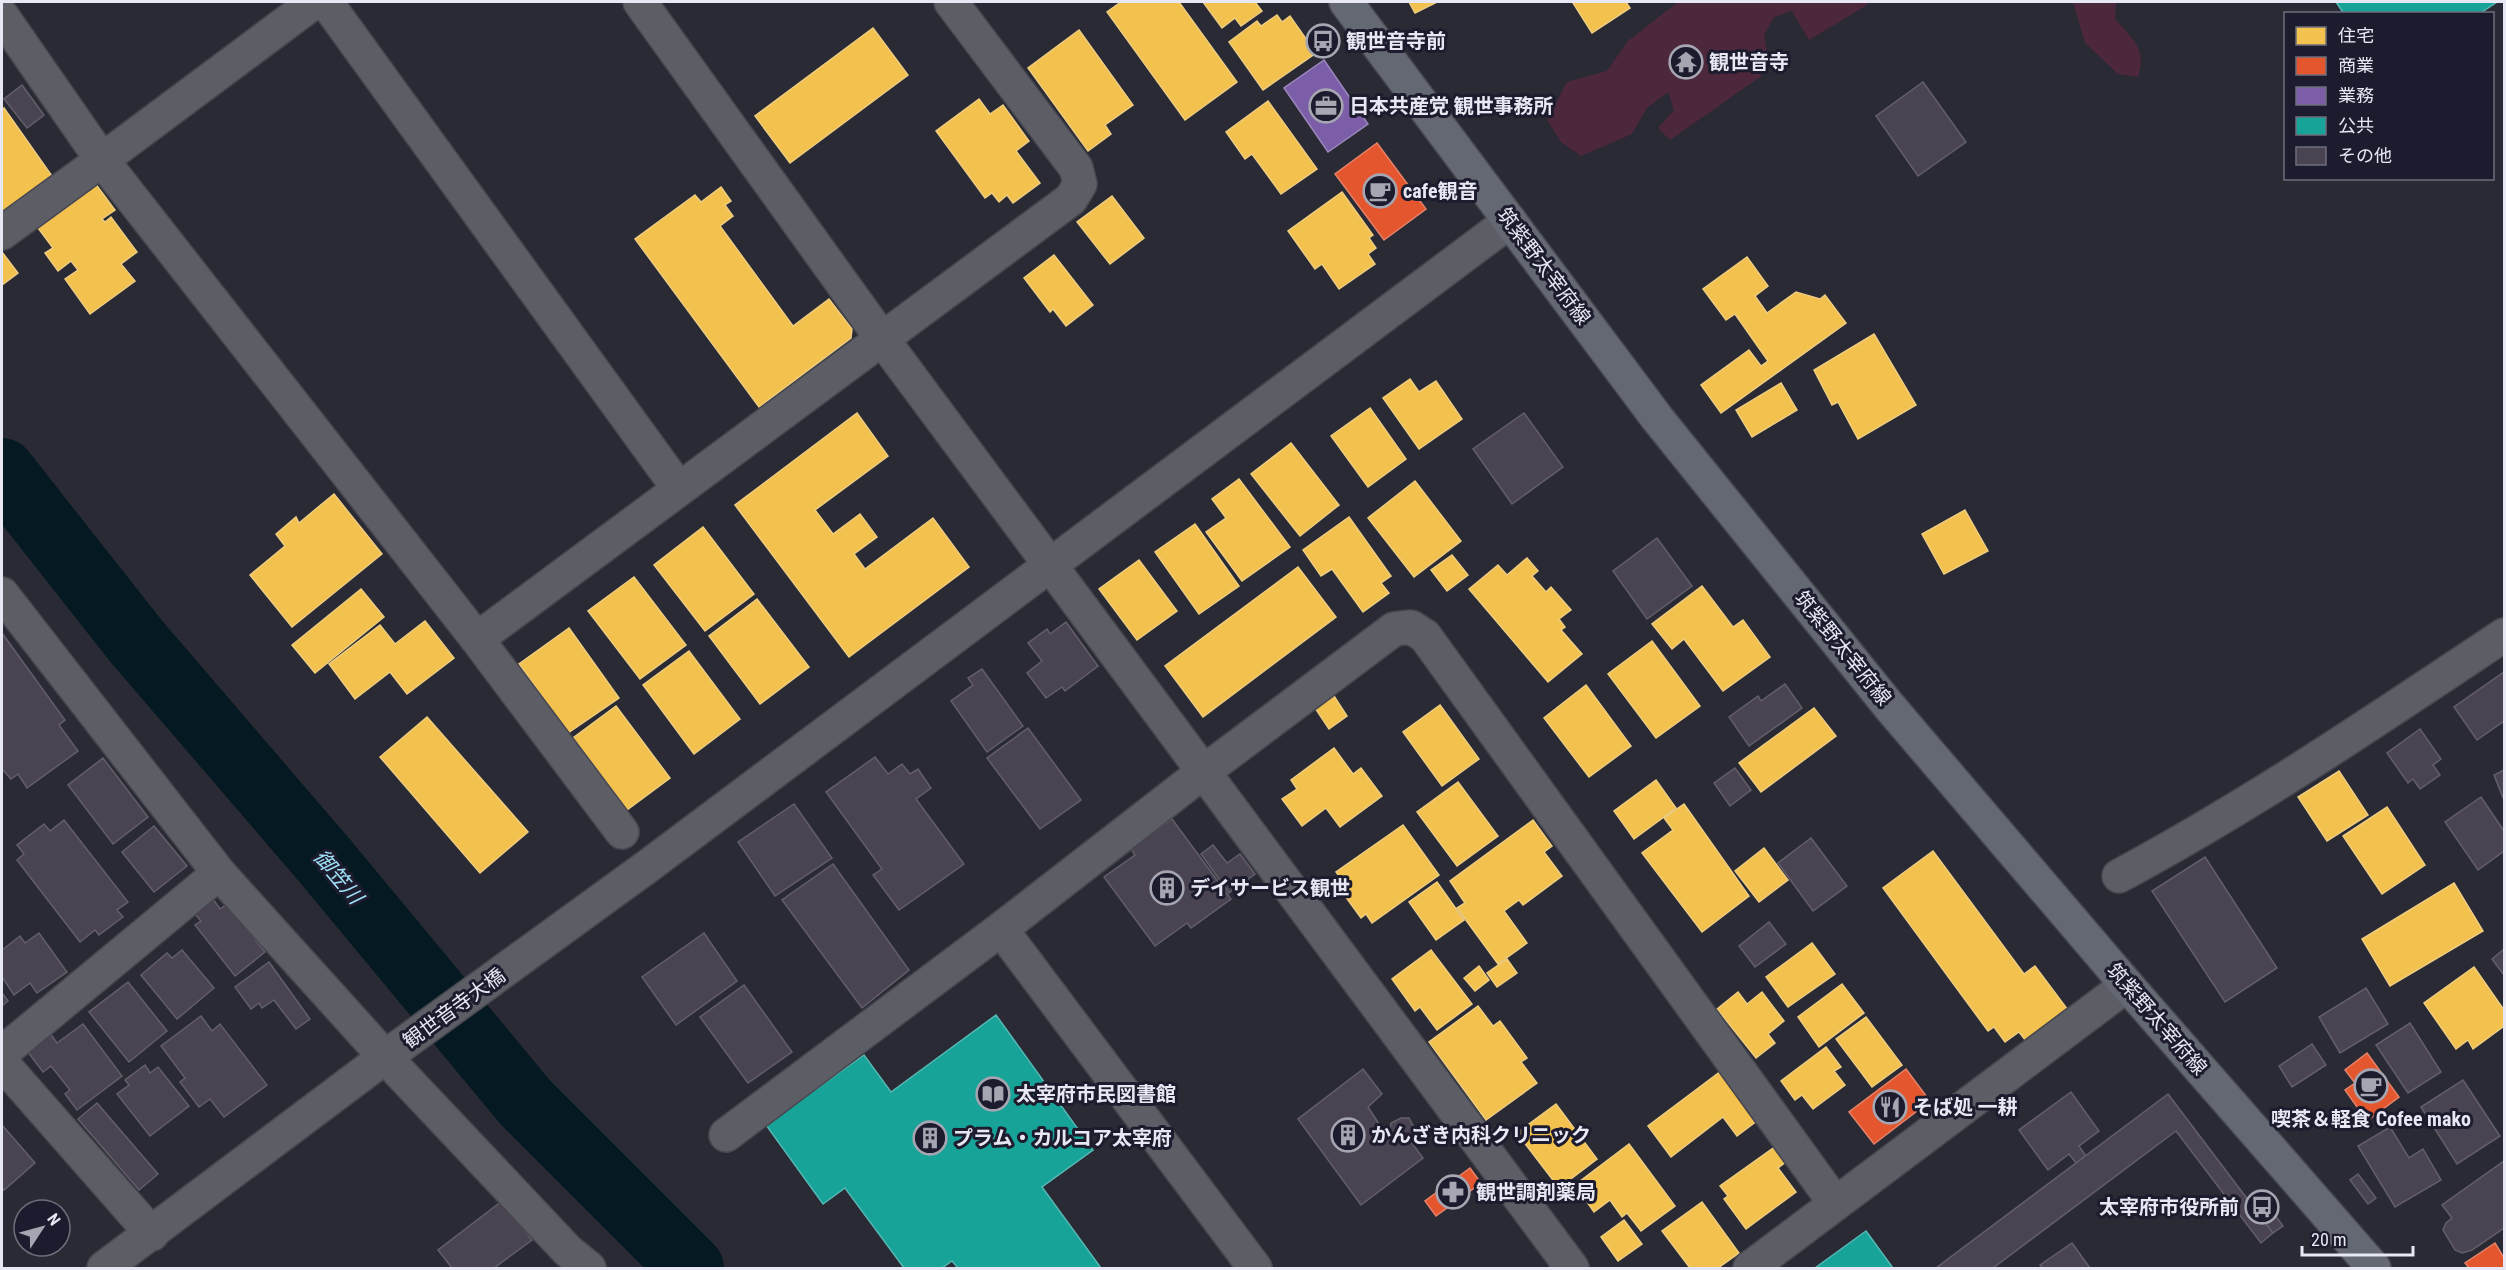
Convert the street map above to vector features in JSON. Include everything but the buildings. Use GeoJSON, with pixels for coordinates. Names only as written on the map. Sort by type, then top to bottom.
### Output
{"type":"FeatureCollection","features":[{"type":"Feature","properties":{"kind":"main road","name":"筑紫野太宰府線"},"geometry":{"type":"LineString","coordinates":[[1346,2],[1657,418],[1882,697],[2127,985],[2374,1269]]}},
{"type":"Feature","properties":{"kind":"street"},"geometry":{"type":"LineString","coordinates":[[2,233],[314,2]]}},
{"type":"Feature","properties":{"kind":"street"},"geometry":{"type":"LineString","coordinates":[[326,2],[679,489]]}},
{"type":"Feature","properties":{"kind":"street"},"geometry":{"type":"LineString","coordinates":[[640,2],[883,340],[1572,1269]]}},
{"type":"Feature","properties":{"kind":"street"},"geometry":{"type":"LineString","coordinates":[[477,639],[1071,199],[1080,184],[1076,168],[951,2]]}},
{"type":"Feature","properties":{"kind":"street"},"geometry":{"type":"LineString","coordinates":[[2,16],[102,160],[477,639],[622,832]]}},
{"type":"Feature","properties":{"kind":"street","name":"観世音寺大橋"},"geometry":{"type":"LineString","coordinates":[[104,1269],[1510,221]]}},
{"type":"Feature","properties":{"kind":"street"},"geometry":{"type":"LineString","coordinates":[[2,594],[219,873],[390,1054],[568,1251],[589,1269]]}},
{"type":"Feature","properties":{"kind":"street"},"geometry":{"type":"LineString","coordinates":[[726,1135],[1001,929],[1202,773],[1394,629],[1411,627],[1425,636],[1835,1203]]}},
{"type":"Feature","properties":{"kind":"street"},"geometry":{"type":"LineString","coordinates":[[2119,876],[2202,832],[2290,778],[2505,635]]}},
{"type":"Feature","properties":{"kind":"street"},"geometry":{"type":"LineString","coordinates":[[2,1053],[219,873]]}},
{"type":"Feature","properties":{"kind":"street"},"geometry":{"type":"LineString","coordinates":[[1001,929],[1255,1269]]}},
{"type":"Feature","properties":{"kind":"street"},"geometry":{"type":"LineString","coordinates":[[1750,1269],[2127,985]]}},
{"type":"Feature","properties":{"kind":"street"},"geometry":{"type":"LineString","coordinates":[[2,1063],[152,1234]]}},
{"type":"Feature","properties":{"kind":"shaded area","name":"観世音寺"},"geometry":{"type":"Polygon","coordinates":[[[1678,2],[1868,2],[1867,5],[1809,40],[1792,11],[1774,17],[1764,35],[1769,65],[1760,77],[1670,140],[1658,128],[1674,110],[1668,92],[1647,108],[1632,134],[1581,156],[1561,142],[1547,120],[1567,82],[1607,71],[1628,41],[1678,2]]]}},
{"type":"Feature","properties":{"kind":"shaded area"},"geometry":{"type":"Polygon","coordinates":[[[2073,2],[2116,2],[2115,19],[2137,45],[2141,59],[2138,77],[2118,74],[2085,43],[2073,2]]]}},
{"type":"Feature","properties":{"kind":"waterway","name":"御笠川"},"geometry":{"type":"LineString","coordinates":[[2,471],[136,641],[325,861],[525,1102],[691,1268]]}},
{"type":"Feature","properties":{"kind":"place","name":"観世音寺前"},"geometry":{"type":"Point","coordinates":[1323,41]}},
{"type":"Feature","properties":{"kind":"place","name":"観世音寺"},"geometry":{"type":"Point","coordinates":[1686,62]}},
{"type":"Feature","properties":{"kind":"place","name":"日本共産党 観世事務所"},"geometry":{"type":"Point","coordinates":[1326,106]}},
{"type":"Feature","properties":{"kind":"place","name":"cafe観音"},"geometry":{"type":"Point","coordinates":[1380,191]}},
{"type":"Feature","properties":{"kind":"place","name":"デイサービス観世"},"geometry":{"type":"Point","coordinates":[1167,888]}},
{"type":"Feature","properties":{"kind":"place","name":"喫茶＆軽食 Cofee mako"},"geometry":{"type":"Point","coordinates":[2371,1086]}},
{"type":"Feature","properties":{"kind":"place","name":"太宰府市民図書館"},"geometry":{"type":"Point","coordinates":[993,1094]}},
{"type":"Feature","properties":{"kind":"place","name":"そば処 一耕"},"geometry":{"type":"Point","coordinates":[1890,1107]}},
{"type":"Feature","properties":{"kind":"place","name":"かんざき内科クリニック"},"geometry":{"type":"Point","coordinates":[1348,1135]}},
{"type":"Feature","properties":{"kind":"place","name":"プラム・カルコア太宰府"},"geometry":{"type":"Point","coordinates":[930,1138]}},
{"type":"Feature","properties":{"kind":"place","name":"観世調剤薬局"},"geometry":{"type":"Point","coordinates":[1453,1192]}},
{"type":"Feature","properties":{"kind":"place","name":"太宰府市役所前"},"geometry":{"type":"Point","coordinates":[2262,1207]}}]}
